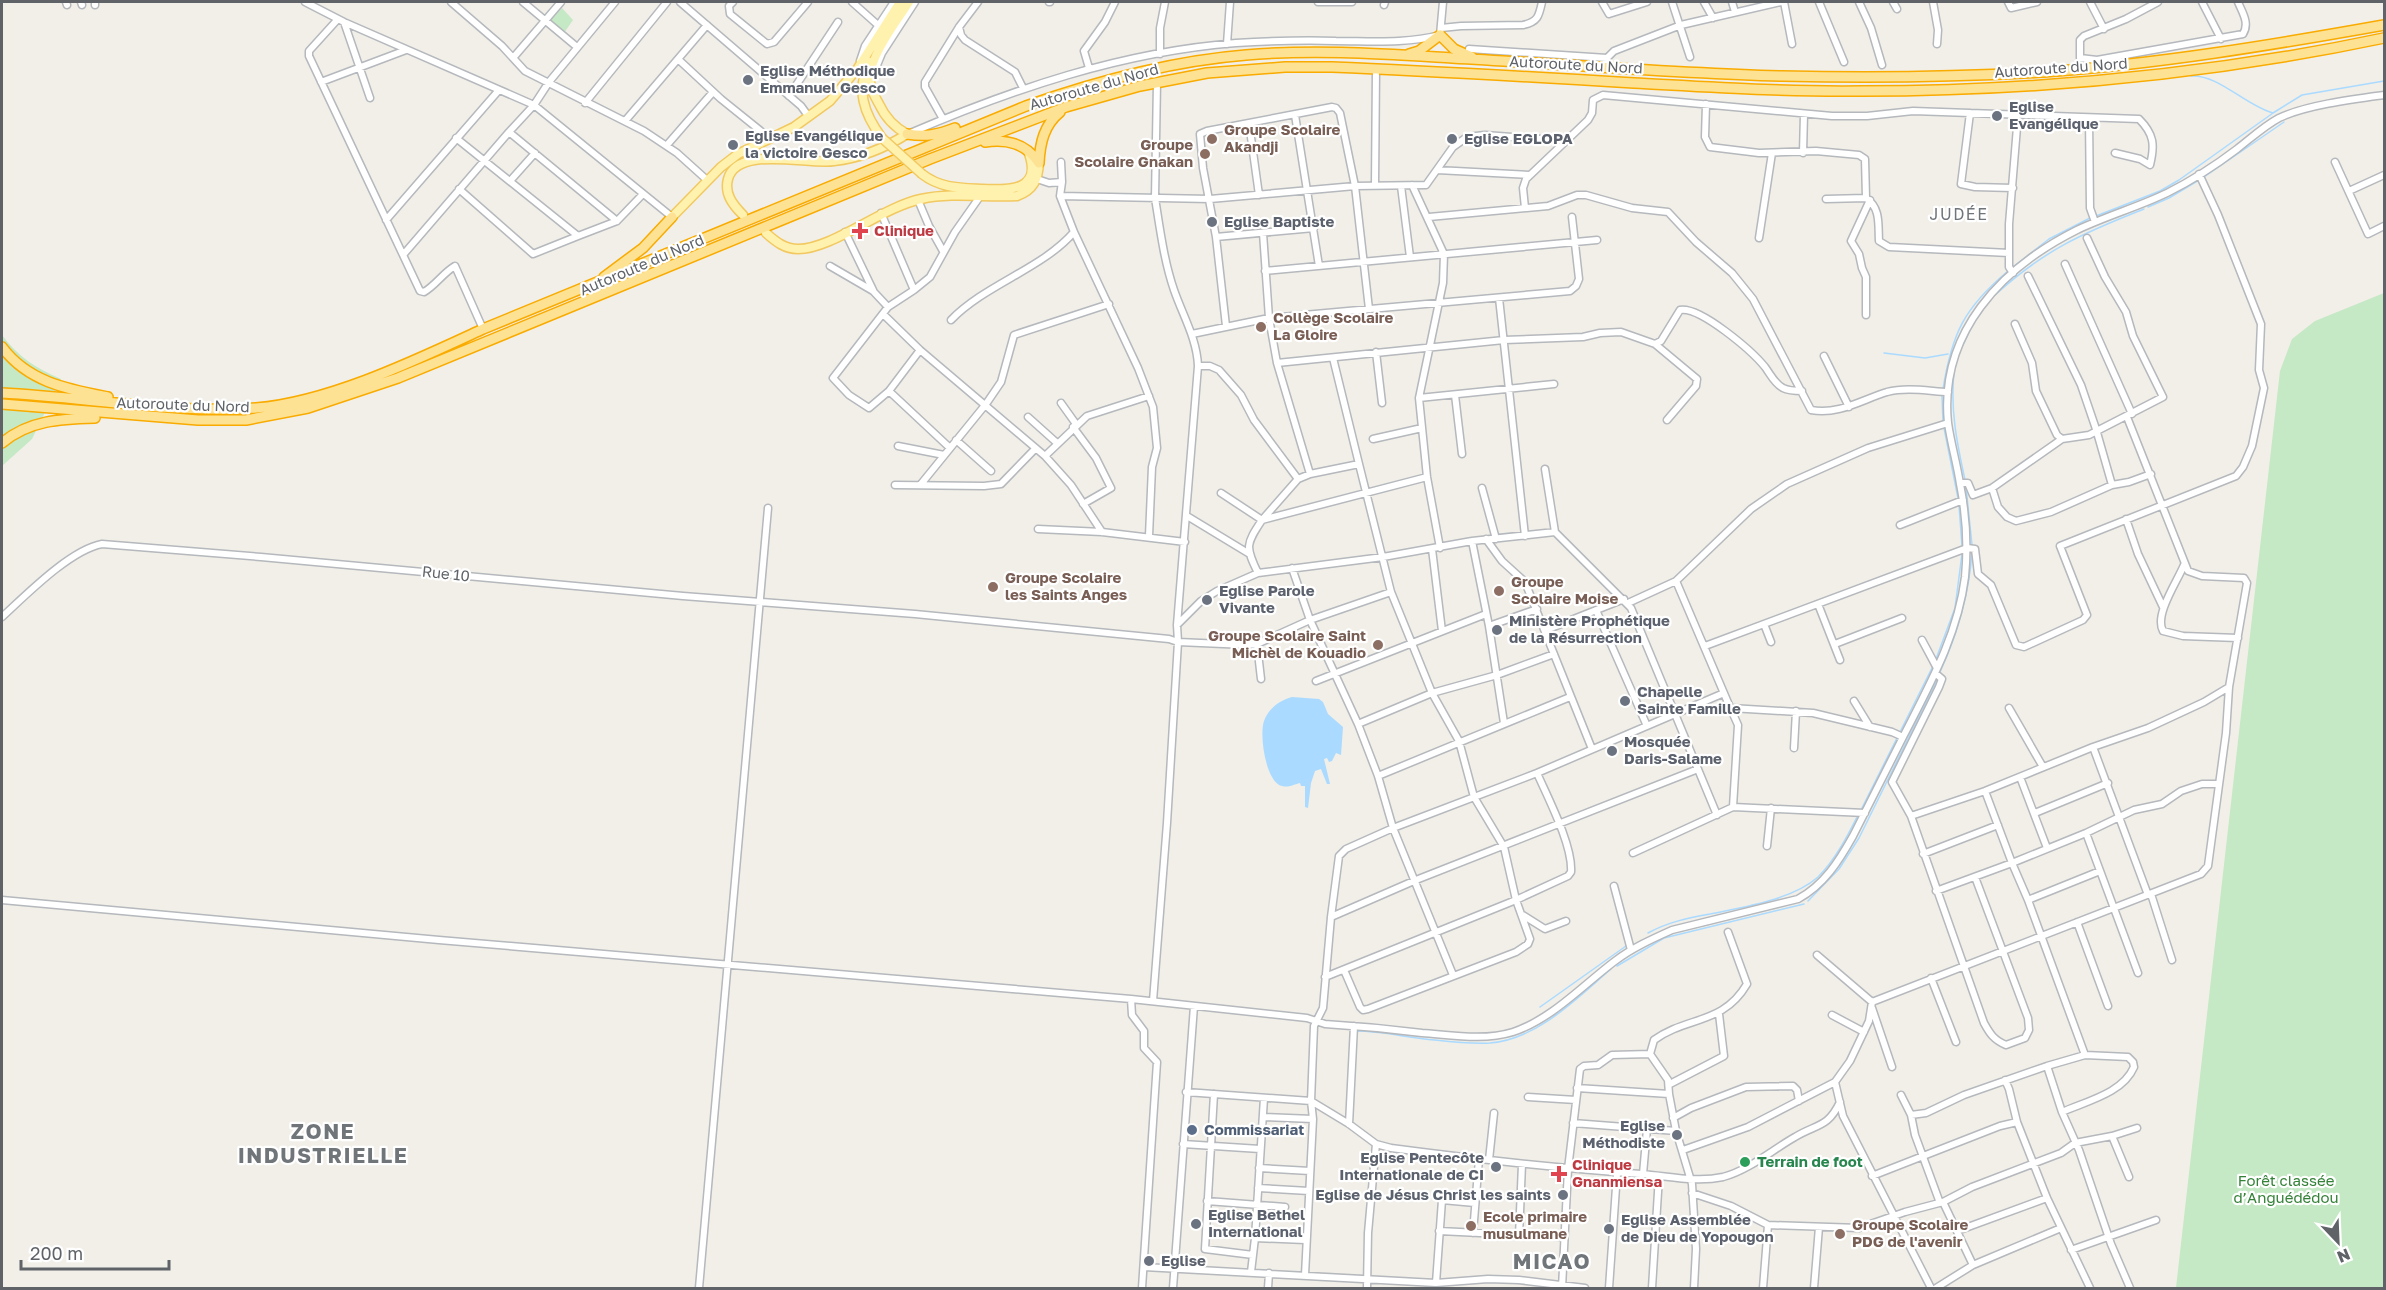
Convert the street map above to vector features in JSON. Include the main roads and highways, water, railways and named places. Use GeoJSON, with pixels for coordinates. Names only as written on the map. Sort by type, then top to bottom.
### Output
{"type":"FeatureCollection","features":[{"type":"Feature","properties":{"kind":"highway","name":"Autoroute du Nord"},"geometry":{"type":"LineString","coordinates":[[2,393],[223,409],[285,404],[330,392],[396,368],[483,329],[1026,106],[1124,75],[1221,58],[1283,53],[1405,56],[1605,62],[1784,76],[1940,76],[2044,72],[2166,59],[2385,25]]}},
{"type":"Feature","properties":{"kind":"highway"},"geometry":{"type":"LineString","coordinates":[[1405,56],[1419,51],[1440,32],[1454,49],[1480,60]]}},
{"type":"Feature","properties":{"kind":"highway","name":"Autoroute du Nord"},"geometry":{"type":"LineString","coordinates":[[2,404],[198,420],[246,420],[290,413],[334,400],[452,356],[1066,106],[1157,82],[1248,69],[1305,67],[1726,88],[1861,92],[1941,90],[2075,84],[2166,74],[2276,59],[2385,38]]}},
{"type":"Feature","properties":{"kind":"highway"},"geometry":{"type":"LineString","coordinates":[[908,134],[935,135],[1026,106]]}},
{"type":"Feature","properties":{"kind":"highway"},"geometry":{"type":"LineString","coordinates":[[1038,163],[1041,138],[1055,116],[1066,106]]}},
{"type":"Feature","properties":{"kind":"highway"},"geometry":{"type":"LineString","coordinates":[[954,150],[1001,140],[1028,150],[1038,163]]}},
{"type":"Feature","properties":{"kind":"highway"},"geometry":{"type":"LineString","coordinates":[[581,290],[643,248],[672,217]]}},
{"type":"Feature","properties":{"kind":"highway"},"geometry":{"type":"LineString","coordinates":[[2,346],[23,367],[42,380],[58,387],[140,404]]}},
{"type":"Feature","properties":{"kind":"highway"},"geometry":{"type":"LineString","coordinates":[[2,443],[20,430],[46,421],[135,416]]}},
{"type":"Feature","properties":{"kind":"main road"},"geometry":{"type":"LineString","coordinates":[[672,217],[706,180],[738,154],[771,139],[809,117],[830,101],[858,68],[900,2]]}},
{"type":"Feature","properties":{"kind":"main road"},"geometry":{"type":"LineString","coordinates":[[909,2],[869,62],[861,86],[871,120],[882,138],[922,174],[942,186],[1011,190],[1023,186],[1030,177],[1032,166],[1028,150]]}},
{"type":"Feature","properties":{"kind":"main road"},"geometry":{"type":"LineString","coordinates":[[743,215],[733,205],[726,186],[733,169],[744,162],[772,159],[821,163],[848,159],[885,147],[908,134],[889,120],[874,94],[870,81],[871,70],[893,26]]}},
{"type":"Feature","properties":{"kind":"main road"},"geometry":{"type":"LineString","coordinates":[[771,139],[772,159]]}},
{"type":"Feature","properties":{"kind":"main road"},"geometry":{"type":"LineString","coordinates":[[766,233],[782,245],[799,249],[810,247],[881,213],[918,200],[951,194],[1017,196],[1031,188],[1037,180],[1038,163]]}},
{"type":"Feature","properties":{"kind":"water"},"geometry":{"type":"Polygon","coordinates":[[[1292,697],[1319,699],[1323,702],[1328,714],[1343,727],[1341,755],[1336,753],[1329,762],[1327,758],[1324,759],[1330,784],[1327,784],[1321,769],[1315,771],[1308,808],[1305,807],[1305,786],[1301,786],[1300,783],[1282,786],[1276,783],[1268,768],[1263,747],[1262,737],[1266,716],[1275,706],[1292,697]]]}},
{"type":"Feature","properties":{"kind":"waterway"},"geometry":{"type":"LineString","coordinates":[[2191,76],[2211,80],[2273,113]]}},
{"type":"Feature","properties":{"kind":"waterway"},"geometry":{"type":"LineString","coordinates":[[2096,216],[2160,191],[2179,180],[2302,95],[2384,81]]}},
{"type":"Feature","properties":{"kind":"waterway"},"geometry":{"type":"LineString","coordinates":[[2204,177],[2284,122]]}},
{"type":"Feature","properties":{"kind":"waterway"},"geometry":{"type":"LineString","coordinates":[[2148,207],[2169,198],[2199,180]]}},
{"type":"Feature","properties":{"kind":"waterway"},"geometry":{"type":"LineString","coordinates":[[1995,295],[2030,266],[2065,244],[2144,209]]}},
{"type":"Feature","properties":{"kind":"waterway"},"geometry":{"type":"LineString","coordinates":[[2013,267],[2049,239],[2090,218]]}},
{"type":"Feature","properties":{"kind":"waterway"},"geometry":{"type":"LineString","coordinates":[[1943,389],[1951,352],[1962,323],[1981,297],[2008,271]]}},
{"type":"Feature","properties":{"kind":"waterway"},"geometry":{"type":"LineString","coordinates":[[1963,345],[1970,330]]}},
{"type":"Feature","properties":{"kind":"waterway"},"geometry":{"type":"LineString","coordinates":[[1884,353],[1925,358],[1948,354]]}},
{"type":"Feature","properties":{"kind":"waterway"},"geometry":{"type":"LineString","coordinates":[[1954,372],[1954,413],[1965,480]]}},
{"type":"Feature","properties":{"kind":"waterway"},"geometry":{"type":"LineString","coordinates":[[1942,395],[1943,423]]}},
{"type":"Feature","properties":{"kind":"waterway"},"geometry":{"type":"LineString","coordinates":[[1944,428],[1958,498]]}},
{"type":"Feature","properties":{"kind":"waterway"},"geometry":{"type":"LineString","coordinates":[[1966,487],[1972,545]]}},
{"type":"Feature","properties":{"kind":"waterway"},"geometry":{"type":"LineString","coordinates":[[1959,505],[1962,546]]}},
{"type":"Feature","properties":{"kind":"waterway"},"geometry":{"type":"LineString","coordinates":[[1940,672],[1962,614],[1972,552]]}},
{"type":"Feature","properties":{"kind":"waterway"},"geometry":{"type":"LineString","coordinates":[[1936,659],[1955,608],[1962,554]]}},
{"type":"Feature","properties":{"kind":"waterway"},"geometry":{"type":"LineString","coordinates":[[1900,732],[1933,666]]}},
{"type":"Feature","properties":{"kind":"waterway"},"geometry":{"type":"LineString","coordinates":[[1808,901],[1839,869],[1859,838],[1938,678]]}},
{"type":"Feature","properties":{"kind":"waterway"},"geometry":{"type":"LineString","coordinates":[[1861,810],[1897,738]]}},
{"type":"Feature","properties":{"kind":"waterway"},"geometry":{"type":"LineString","coordinates":[[1648,933],[1678,921],[1767,902],[1807,885],[1818,877],[1830,863],[1858,815]]}},
{"type":"Feature","properties":{"kind":"waterway"},"geometry":{"type":"LineString","coordinates":[[1617,966],[1664,938],[1804,904]]}},
{"type":"Feature","properties":{"kind":"waterway"},"geometry":{"type":"LineString","coordinates":[[1540,1007],[1626,946]]}},
{"type":"Feature","properties":{"kind":"waterway"},"geometry":{"type":"LineString","coordinates":[[1357,1031],[1462,1043],[1490,1043],[1508,1040],[1524,1034],[1556,1015],[1611,969]]}},
{"type":"Feature","properties":{"kind":"place","name":"Eglise Méthodique Emmanuel Gesco"},"geometry":{"type":"Point","coordinates":[748,80]}},
{"type":"Feature","properties":{"kind":"place","name":"Eglise Evangélique"},"geometry":{"type":"Point","coordinates":[1997,116]}},
{"type":"Feature","properties":{"kind":"place","name":"Groupe Scolaire Akandji"},"geometry":{"type":"Point","coordinates":[1212,139]}},
{"type":"Feature","properties":{"kind":"place","name":"Eglise EGLOPA"},"geometry":{"type":"Point","coordinates":[1452,139]}},
{"type":"Feature","properties":{"kind":"place","name":"Eglise Evangélique la victoire Gesco"},"geometry":{"type":"Point","coordinates":[733,145]}},
{"type":"Feature","properties":{"kind":"place","name":"Groupe Scolaire Gnakan"},"geometry":{"type":"Point","coordinates":[1205,154]}},
{"type":"Feature","properties":{"kind":"place","name":"Eglise Baptiste"},"geometry":{"type":"Point","coordinates":[1212,222]}},
{"type":"Feature","properties":{"kind":"place","name":"Clinique"},"geometry":{"type":"Point","coordinates":[860,231]}},
{"type":"Feature","properties":{"kind":"place","name":"Collège Scolaire La Gloire"},"geometry":{"type":"Point","coordinates":[1261,327]}},
{"type":"Feature","properties":{"kind":"place","name":"Groupe Scolaire les Saints Anges"},"geometry":{"type":"Point","coordinates":[993,587]}},
{"type":"Feature","properties":{"kind":"place","name":"Groupe Scolaire Moise"},"geometry":{"type":"Point","coordinates":[1499,591]}},
{"type":"Feature","properties":{"kind":"place","name":"Eglise Parole Vivante"},"geometry":{"type":"Point","coordinates":[1207,600]}},
{"type":"Feature","properties":{"kind":"place","name":"Ministère Prophétique de la Résurrection"},"geometry":{"type":"Point","coordinates":[1497,630]}},
{"type":"Feature","properties":{"kind":"place","name":"Groupe Scolaire Saint Michèl de Kouadio"},"geometry":{"type":"Point","coordinates":[1378,645]}},
{"type":"Feature","properties":{"kind":"place","name":"Chapelle Sainte Famille"},"geometry":{"type":"Point","coordinates":[1625,701]}},
{"type":"Feature","properties":{"kind":"place","name":"Mosquée Daris-Salame"},"geometry":{"type":"Point","coordinates":[1612,751]}},
{"type":"Feature","properties":{"kind":"place","name":"Commissariat"},"geometry":{"type":"Point","coordinates":[1192,1130]}},
{"type":"Feature","properties":{"kind":"place","name":"Eglise Méthodiste"},"geometry":{"type":"Point","coordinates":[1677,1135]}},
{"type":"Feature","properties":{"kind":"place","name":"Terrain de foot"},"geometry":{"type":"Point","coordinates":[1745,1162]}},
{"type":"Feature","properties":{"kind":"place","name":"Eglise Pentecôte Internationale de CI"},"geometry":{"type":"Point","coordinates":[1496,1167]}},
{"type":"Feature","properties":{"kind":"place","name":"Clinique Gnanmiensa"},"geometry":{"type":"Point","coordinates":[1559,1174]}},
{"type":"Feature","properties":{"kind":"place","name":"Eglise de Jésus Christ les saints"},"geometry":{"type":"Point","coordinates":[1563,1195]}},
{"type":"Feature","properties":{"kind":"place","name":"Eglise Bethel International"},"geometry":{"type":"Point","coordinates":[1196,1224]}},
{"type":"Feature","properties":{"kind":"place","name":"Ecole primaire musulmane"},"geometry":{"type":"Point","coordinates":[1471,1226]}},
{"type":"Feature","properties":{"kind":"place","name":"Eglise Assemblée de Dieu de Yopougon"},"geometry":{"type":"Point","coordinates":[1609,1229]}},
{"type":"Feature","properties":{"kind":"place","name":"Groupe Scolaire PDG de l'avenir"},"geometry":{"type":"Point","coordinates":[1840,1234]}},
{"type":"Feature","properties":{"kind":"place","name":"Eglise"},"geometry":{"type":"Point","coordinates":[1149,1261]}},
{"type":"Feature","properties":{"kind":"district","name":"JUDÉE"},"geometry":{"type":"Point","coordinates":[1959,214]}},
{"type":"Feature","properties":{"kind":"district","name":"ZONE INDUSTRIELLE"},"geometry":{"type":"Point","coordinates":[323,1144]}},
{"type":"Feature","properties":{"kind":"district","name":"MICAO"},"geometry":{"type":"Point","coordinates":[1552,1262]}},
{"type":"Feature","properties":{"kind":"park label","name":"Forêt classée d’Anguédédou"},"geometry":{"type":"Point","coordinates":[2286,1190]}}]}
